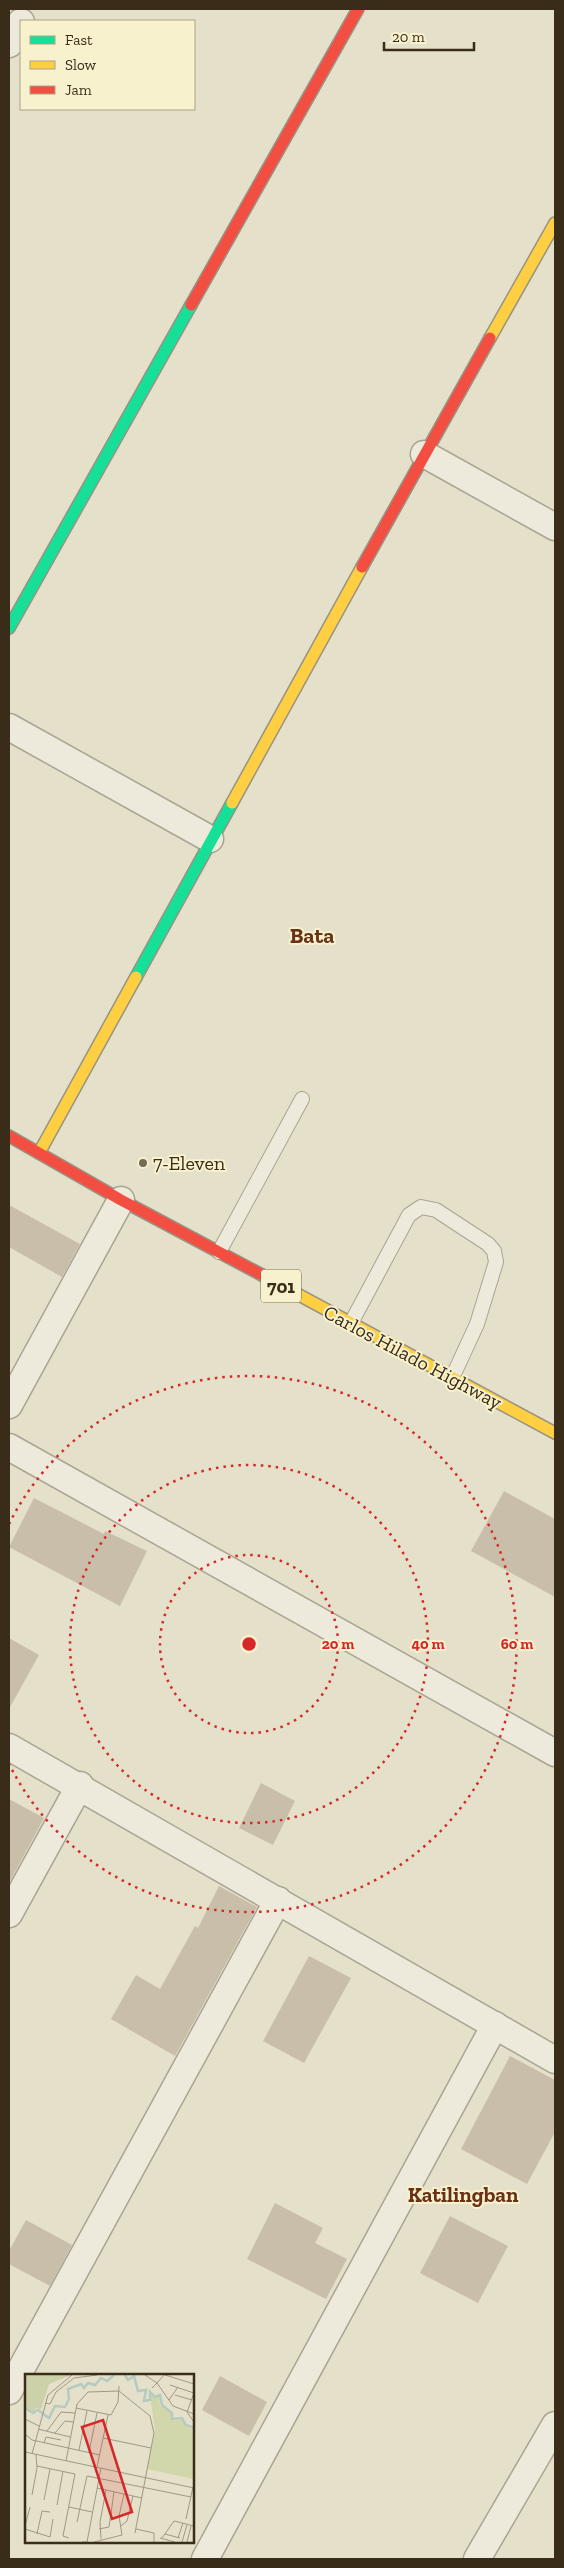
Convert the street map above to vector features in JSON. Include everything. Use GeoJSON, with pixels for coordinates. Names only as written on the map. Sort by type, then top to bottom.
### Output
{"type":"FeatureCollection","features":[{"type":"Feature","properties":{"kind":"street"},"geometry":{"type":"LineString","coordinates":[[22,20],[28,9]]}},
{"type":"Feature","properties":{"kind":"street"},"geometry":{"type":"LineString","coordinates":[[9,628],[358,9]]}},
{"type":"Feature","properties":{"kind":"street"},"geometry":{"type":"LineString","coordinates":[[9,44],[20,23]]}},
{"type":"Feature","properties":{"kind":"street"},"geometry":{"type":"LineString","coordinates":[[39,1153],[210,839],[555,223]]}},
{"type":"Feature","properties":{"kind":"street"},"geometry":{"type":"LineString","coordinates":[[424,454],[555,527]]}},
{"type":"Feature","properties":{"kind":"street"},"geometry":{"type":"LineString","coordinates":[[9,727],[210,839]]}},
{"type":"Feature","properties":{"kind":"street","name":"Carlos Hilado Highway"},"geometry":{"type":"LineString","coordinates":[[9,1136],[121,1200],[555,1433]]}},
{"type":"Feature","properties":{"kind":"street"},"geometry":{"type":"LineString","coordinates":[[9,1405],[121,1200]]}},
{"type":"Feature","properties":{"kind":"street"},"geometry":{"type":"LineString","coordinates":[[9,1447],[555,1753]]}},
{"type":"Feature","properties":{"kind":"street"},"geometry":{"type":"LineString","coordinates":[[9,1746],[555,2060]]}},
{"type":"Feature","properties":{"kind":"street"},"geometry":{"type":"LineString","coordinates":[[9,1914],[80,1786]]}},
{"type":"Feature","properties":{"kind":"street"},"geometry":{"type":"LineString","coordinates":[[9,2391],[278,1900]]}},
{"type":"Feature","properties":{"kind":"street"},"geometry":{"type":"LineString","coordinates":[[205,2559],[495,2025]]}},
{"type":"Feature","properties":{"kind":"street"},"geometry":{"type":"LineString","coordinates":[[476,2559],[555,2424]]}},
{"type":"Feature","properties":{"kind":"lane"},"geometry":{"type":"LineString","coordinates":[[219,1252],[302,1099]]}},
{"type":"Feature","properties":{"kind":"lane"},"geometry":{"type":"LineString","coordinates":[[351,1323],[409,1215],[421,1207],[436,1210],[488,1244],[494,1251],[496,1262],[477,1324],[452,1378]]}},
{"type":"Feature","properties":{"kind":"building"},"geometry":{"type":"Polygon","coordinates":[[[9,1205],[80,1244],[62,1277],[9,1247],[9,1205]]]}},
{"type":"Feature","properties":{"kind":"building"},"geometry":{"type":"Polygon","coordinates":[[[504,1491],[555,1519],[555,1597],[471,1551],[504,1491]]]}},
{"type":"Feature","properties":{"kind":"building"},"geometry":{"type":"Polygon","coordinates":[[[34,1498],[104,1534],[105,1531],[147,1551],[120,1606],[9,1547],[34,1498]]]}},
{"type":"Feature","properties":{"kind":"building"},"geometry":{"type":"Polygon","coordinates":[[[9,1638],[39,1655],[9,1709],[9,1638]]]}},
{"type":"Feature","properties":{"kind":"building"},"geometry":{"type":"Polygon","coordinates":[[[261,1783],[295,1801],[273,1845],[239,1828],[261,1783]]]}},
{"type":"Feature","properties":{"kind":"building"},"geometry":{"type":"Polygon","coordinates":[[[9,1799],[44,1818],[9,1883],[9,1799]]]}},
{"type":"Feature","properties":{"kind":"building"},"geometry":{"type":"Polygon","coordinates":[[[219,1886],[257,1907],[175,2056],[111,2019],[136,1975],[160,1989],[195,1926],[198,1928],[219,1886]]]}},
{"type":"Feature","properties":{"kind":"building"},"geometry":{"type":"Polygon","coordinates":[[[309,1956],[351,1978],[304,2063],[263,2041],[309,1956]]]}},
{"type":"Feature","properties":{"kind":"building"},"geometry":{"type":"Polygon","coordinates":[[[510,2056],[555,2080],[555,2132],[527,2184],[461,2149],[510,2056]]]}},
{"type":"Feature","properties":{"kind":"building"},"geometry":{"type":"Polygon","coordinates":[[[275,2203],[323,2228],[315,2243],[347,2259],[326,2299],[247,2259],[275,2203]]]}},
{"type":"Feature","properties":{"kind":"building"},"geometry":{"type":"Polygon","coordinates":[[[450,2216],[508,2246],[478,2303],[420,2273],[450,2216]]]}},
{"type":"Feature","properties":{"kind":"building"},"geometry":{"type":"Polygon","coordinates":[[[26,2220],[72,2245],[50,2286],[9,2264],[9,2251],[26,2220]]]}},
{"type":"Feature","properties":{"kind":"building"},"geometry":{"type":"Polygon","coordinates":[[[220,2376],[267,2402],[249,2436],[202,2410],[220,2376]]]}},
{"type":"Feature","properties":{"kind":"traffic: fast"},"geometry":{"type":"LineString","coordinates":[[9,628],[191,305]]}},
{"type":"Feature","properties":{"kind":"traffic: fast"},"geometry":{"type":"LineString","coordinates":[[136,977],[232,803]]}},
{"type":"Feature","properties":{"kind":"traffic: slow"},"geometry":{"type":"LineString","coordinates":[[490,338],[555,223]]}},
{"type":"Feature","properties":{"kind":"traffic: slow"},"geometry":{"type":"LineString","coordinates":[[232,803],[362,567]]}},
{"type":"Feature","properties":{"kind":"traffic: slow"},"geometry":{"type":"LineString","coordinates":[[39,1153],[136,977]]}},
{"type":"Feature","properties":{"kind":"traffic: slow"},"geometry":{"type":"LineString","coordinates":[[262,1275],[555,1433]]}},
{"type":"Feature","properties":{"kind":"traffic: jam"},"geometry":{"type":"LineString","coordinates":[[191,305],[358,9]]}},
{"type":"Feature","properties":{"kind":"traffic: jam"},"geometry":{"type":"LineString","coordinates":[[362,567],[490,338]]}},
{"type":"Feature","properties":{"kind":"traffic: jam"},"geometry":{"type":"LineString","coordinates":[[9,1136],[121,1200],[262,1275]]}},
{"type":"Feature","properties":{"kind":"place","name":"7-Eleven"},"geometry":{"type":"Point","coordinates":[143,1163]}},
{"type":"Feature","properties":{"kind":"district","name":"Bata"},"geometry":{"type":"Point","coordinates":[312,935]}},
{"type":"Feature","properties":{"kind":"district","name":"Katilingban"},"geometry":{"type":"Point","coordinates":[463,2195]}}]}
